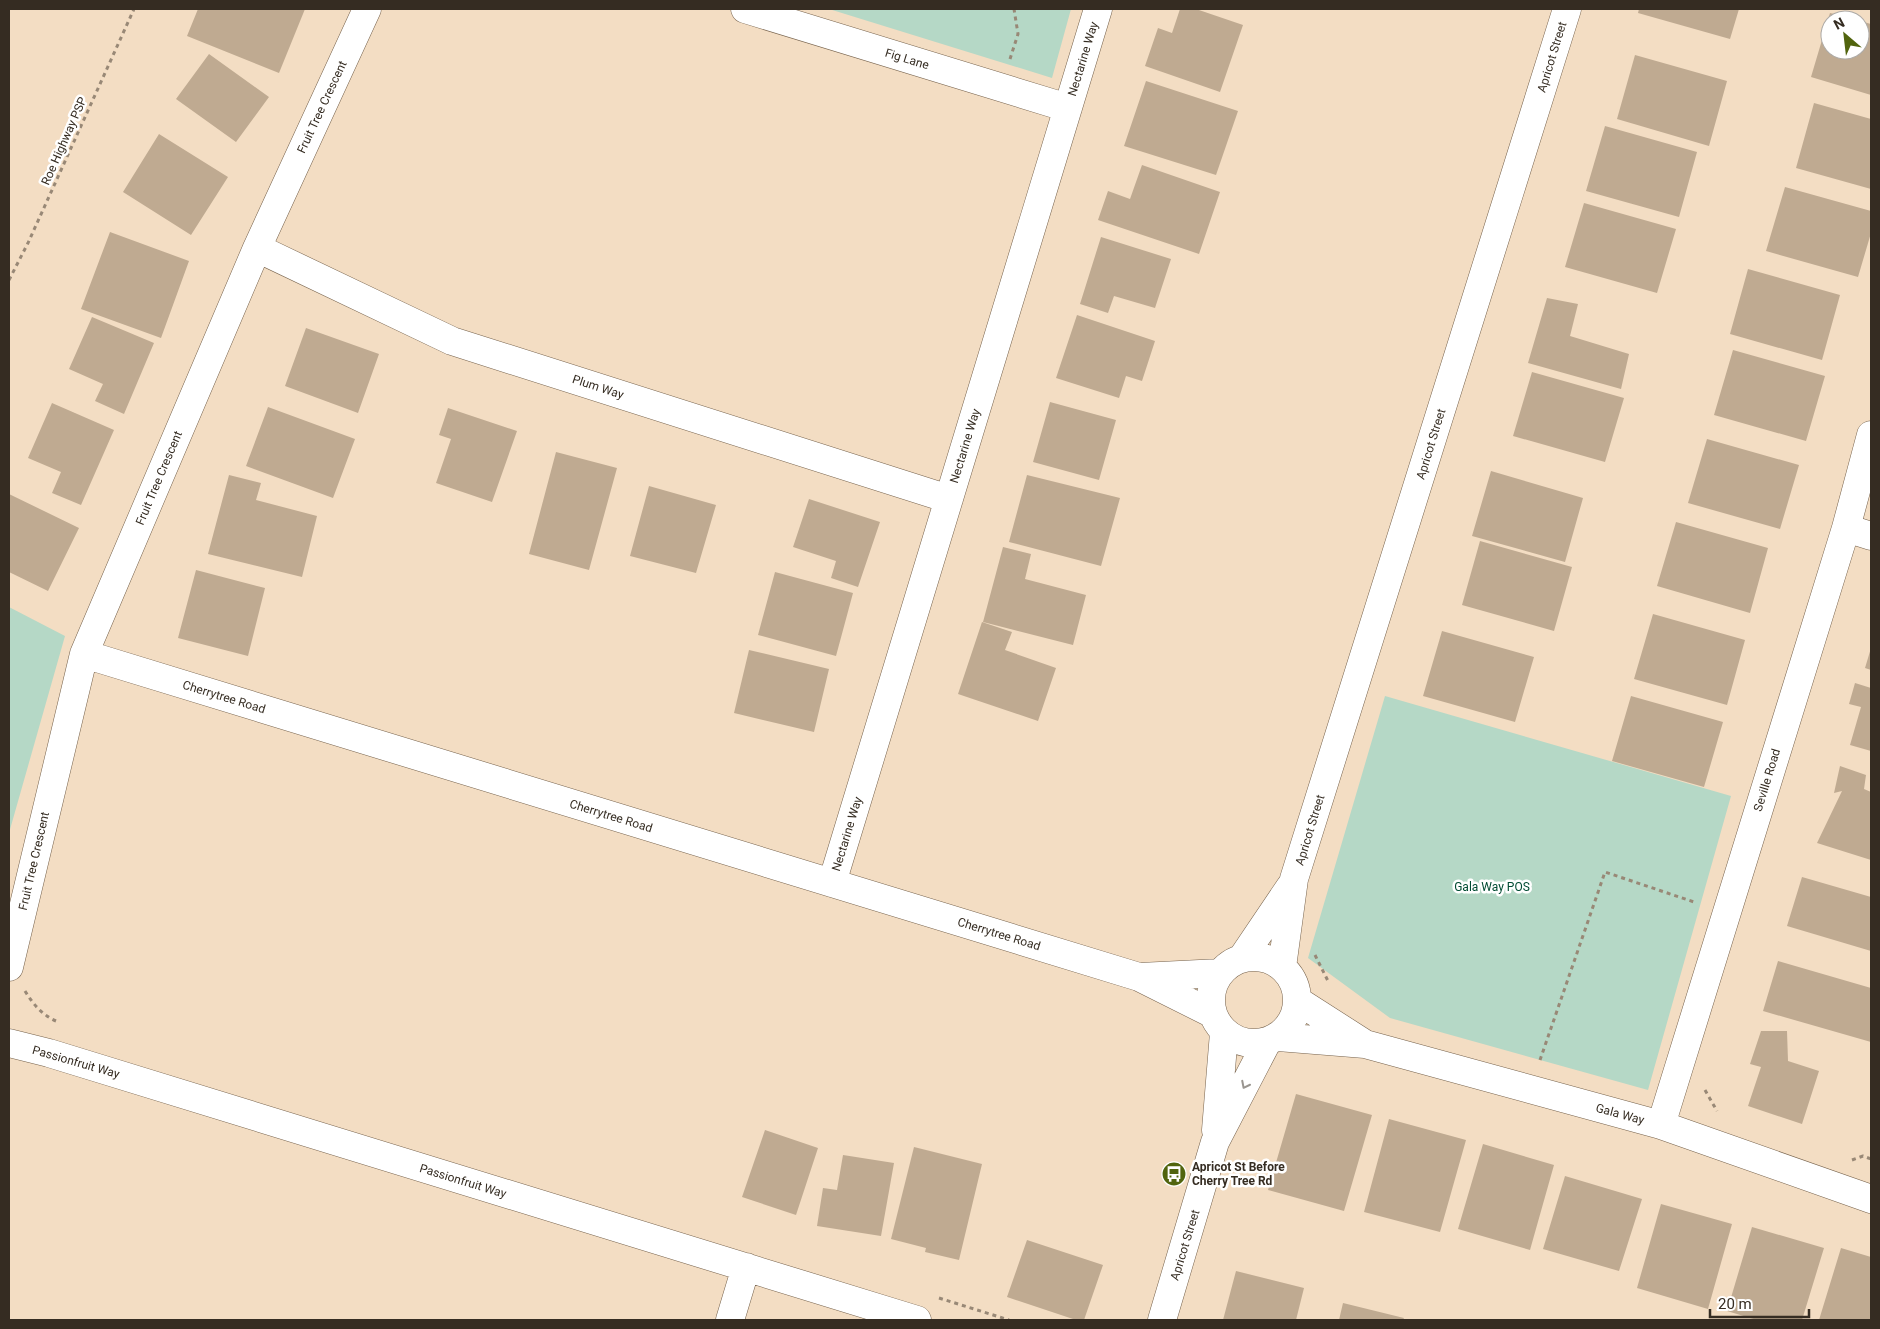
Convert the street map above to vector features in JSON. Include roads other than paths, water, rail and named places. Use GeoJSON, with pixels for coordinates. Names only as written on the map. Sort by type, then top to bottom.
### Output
{"type":"FeatureCollection","features":[{"type":"Feature","properties":{"kind":"street","name":"Fruit Tree Crescent"},"geometry":{"type":"LineString","coordinates":[[16,976],[84,654],[257,248],[368,9]]}},
{"type":"Feature","properties":{"kind":"street","name":"Fig Lane"},"geometry":{"type":"LineString","coordinates":[[745,9],[1068,108]]}},
{"type":"Feature","properties":{"kind":"street","name":"Nectarine Way"},"geometry":{"type":"LineString","coordinates":[[832,884],[1098,9]]}},
{"type":"Feature","properties":{"kind":"street","name":"Apricot Street"},"geometry":{"type":"LineString","coordinates":[[1282,966],[1294,879],[1567,9]]}},
{"type":"Feature","properties":{"kind":"street","name":"Plum Way"},"geometry":{"type":"LineString","coordinates":[[257,248],[452,341],[949,499]]}},
{"type":"Feature","properties":{"kind":"street","name":"Seville Road"},"geometry":{"type":"LineString","coordinates":[[1661,1125],[1846,528],[1871,435]]}},
{"type":"Feature","properties":{"kind":"street"},"geometry":{"type":"LineString","coordinates":[[1846,528],[1871,536]]}},
{"type":"Feature","properties":{"kind":"street","name":"Cherrytree Road"},"geometry":{"type":"LineString","coordinates":[[84,654],[1139,977],[1218,1023]]}},
{"type":"Feature","properties":{"kind":"street","name":"Apricot Street"},"geometry":{"type":"LineString","coordinates":[[1242,958],[1294,879]]}},
{"type":"Feature","properties":{"kind":"street"},"geometry":{"type":"LineString","coordinates":[[1256,957],[1271,960],[1282,966],[1292,977],[1297,990],[1298,1001],[1291,1022],[1273,1039],[1255,1044],[1238,1041],[1218,1023],[1211,999],[1220,973],[1230,964],[1242,958],[1256,957]]}},
{"type":"Feature","properties":{"kind":"street","name":"Cherrytree Road"},"geometry":{"type":"LineString","coordinates":[[1139,977],[1220,973]]}},
{"type":"Feature","properties":{"kind":"street","name":"Gala Way"},"geometry":{"type":"LineString","coordinates":[[1298,1001],[1365,1044]]}},
{"type":"Feature","properties":{"kind":"street","name":"Apricot Street"},"geometry":{"type":"LineString","coordinates":[[1215,1142],[1218,1023]]}},
{"type":"Feature","properties":{"kind":"street","name":"Apricot Street"},"geometry":{"type":"LineString","coordinates":[[1162,1320],[1215,1142],[1273,1039]]}},
{"type":"Feature","properties":{"kind":"street","name":"Gala Way"},"geometry":{"type":"LineString","coordinates":[[1273,1039],[1365,1044],[1661,1125],[1871,1198]]}},
{"type":"Feature","properties":{"kind":"street","name":"Passionfruit Way"},"geometry":{"type":"LineString","coordinates":[[9,1043],[49,1053],[917,1320]]}},
{"type":"Feature","properties":{"kind":"street"},"geometry":{"type":"LineString","coordinates":[[730,1320],[746,1267]]}},
{"type":"Feature","properties":{"kind":"place","name":"Apricot St Before Cherry Tree Rd"},"geometry":{"type":"Point","coordinates":[1174,1174]}},
{"type":"Feature","properties":{"kind":"park label","name":"Gala Way POS"},"geometry":{"type":"Point","coordinates":[1492,887]}}]}
